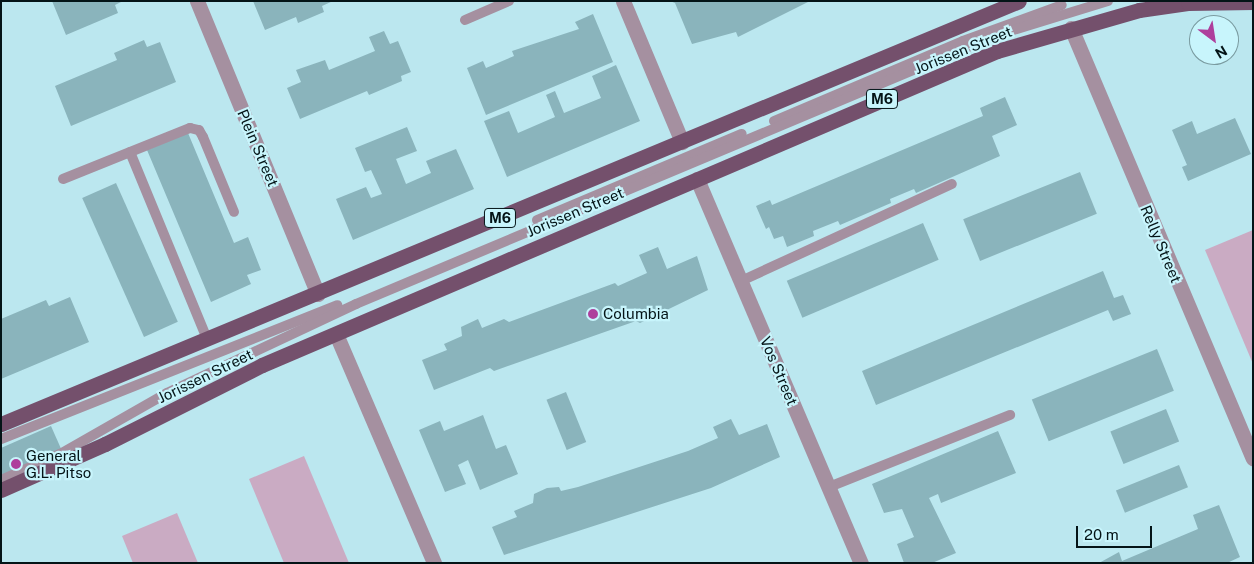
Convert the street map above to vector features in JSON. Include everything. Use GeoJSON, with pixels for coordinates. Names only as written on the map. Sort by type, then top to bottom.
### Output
{"type":"FeatureCollection","features":[{"type":"Feature","properties":{"kind":"main road","name":"Jorissen Street"},"geometry":{"type":"LineString","coordinates":[[1,424],[318,294],[1019,1]]}},
{"type":"Feature","properties":{"kind":"main road","name":"M6"},"geometry":{"type":"LineString","coordinates":[[1071,28],[1119,14],[1188,3],[1253,2]]}},
{"type":"Feature","properties":{"kind":"main road","name":"Jorissen Street"},"geometry":{"type":"LineString","coordinates":[[1,490],[97,448],[262,365],[974,60],[1071,28]]}},
{"type":"Feature","properties":{"kind":"street","name":"Plein Street"},"geometry":{"type":"LineString","coordinates":[[197,1],[318,294]]}},
{"type":"Feature","properties":{"kind":"street"},"geometry":{"type":"LineString","coordinates":[[623,1],[682,142]]}},
{"type":"Feature","properties":{"kind":"street","name":"Relly Street"},"geometry":{"type":"LineString","coordinates":[[1071,28],[1253,458]]}},
{"type":"Feature","properties":{"kind":"street","name":"Vos Street"},"geometry":{"type":"LineString","coordinates":[[697,179],[861,563]]}},
{"type":"Feature","properties":{"kind":"street"},"geometry":{"type":"LineString","coordinates":[[336,334],[434,563]]}},
{"type":"Feature","properties":{"kind":"lane"},"geometry":{"type":"LineString","coordinates":[[465,20],[509,1]]}},
{"type":"Feature","properties":{"kind":"lane","name":"Jorissen Street"},"geometry":{"type":"LineString","coordinates":[[1,439],[349,300],[963,41],[1077,1]]}},
{"type":"Feature","properties":{"kind":"lane","name":"Jorissen Street"},"geometry":{"type":"LineString","coordinates":[[1,480],[60,454],[167,393],[364,300],[989,38],[1057,14],[1108,1]]}},
{"type":"Feature","properties":{"kind":"lane"},"geometry":{"type":"LineString","coordinates":[[63,179],[190,128],[198,130],[234,212]]}},
{"type":"Feature","properties":{"kind":"lane"},"geometry":{"type":"LineString","coordinates":[[130,152],[207,339]]}},
{"type":"Feature","properties":{"kind":"lane"},"geometry":{"type":"LineString","coordinates":[[741,281],[952,184]]}},
{"type":"Feature","properties":{"kind":"lane"},"geometry":{"type":"LineString","coordinates":[[829,487],[1010,415]]}},
{"type":"Feature","properties":{"kind":"shaded area"},"geometry":{"type":"Polygon","coordinates":[[[1253,230],[1253,364],[1205,250],[1253,230]]]}},
{"type":"Feature","properties":{"kind":"shaded area"},"geometry":{"type":"Polygon","coordinates":[[[304,456],[349,563],[284,563],[249,479],[304,456]]]}},
{"type":"Feature","properties":{"kind":"shaded area"},"geometry":{"type":"Polygon","coordinates":[[[177,513],[198,563],[133,563],[122,536],[177,513]]]}},
{"type":"Feature","properties":{"kind":"building"},"geometry":{"type":"Polygon","coordinates":[[[52,1],[123,1],[115,5],[118,13],[66,35],[52,1]]]}},
{"type":"Feature","properties":{"kind":"building"},"geometry":{"type":"Polygon","coordinates":[[[253,1],[333,1],[322,6],[324,12],[298,23],[296,17],[265,30],[253,1]]]}},
{"type":"Feature","properties":{"kind":"building"},"geometry":{"type":"Polygon","coordinates":[[[670,1],[810,1],[738,37],[736,32],[692,44],[675,3],[670,1]]]}},
{"type":"Feature","properties":{"kind":"building"},"geometry":{"type":"Polygon","coordinates":[[[593,14],[613,62],[486,115],[467,68],[483,61],[486,68],[514,56],[512,51],[579,29],[575,22],[593,14]]]}},
{"type":"Feature","properties":{"kind":"building"},"geometry":{"type":"Polygon","coordinates":[[[384,31],[390,44],[398,41],[411,72],[401,76],[402,81],[369,95],[367,91],[300,119],[287,88],[301,82],[296,70],[325,60],[329,70],[375,51],[369,37],[384,31]]]}},
{"type":"Feature","properties":{"kind":"building"},"geometry":{"type":"Polygon","coordinates":[[[144,40],[147,47],[160,42],[176,82],[71,126],[55,86],[117,60],[114,53],[144,40]]]}},
{"type":"Feature","properties":{"kind":"building"},"geometry":{"type":"Polygon","coordinates":[[[616,65],[640,121],[507,177],[484,121],[509,111],[518,133],[555,117],[546,95],[555,91],[564,113],[601,98],[592,76],[616,65]]]}},
{"type":"Feature","properties":{"kind":"building"},"geometry":{"type":"Polygon","coordinates":[[[1005,97],[1017,125],[992,136],[1000,156],[916,193],[914,189],[890,199],[891,203],[840,225],[838,221],[813,231],[814,236],[787,247],[783,236],[774,239],[769,227],[766,229],[756,206],[770,200],[772,205],[983,116],[980,108],[1005,97]]]}},
{"type":"Feature","properties":{"kind":"building"},"geometry":{"type":"Polygon","coordinates":[[[1235,118],[1251,154],[1188,181],[1182,167],[1187,165],[1172,130],[1192,121],[1197,134],[1235,118]]]}},
{"type":"Feature","properties":{"kind":"building"},"geometry":{"type":"Polygon","coordinates":[[[407,127],[417,151],[396,159],[406,184],[431,173],[426,161],[456,149],[474,189],[353,240],[336,199],[366,187],[371,198],[382,194],[371,170],[365,172],[355,148],[407,127]]]}},
{"type":"Feature","properties":{"kind":"building"},"geometry":{"type":"Polygon","coordinates":[[[188,133],[234,243],[248,237],[261,270],[247,275],[251,284],[211,302],[147,150],[188,133]]]}},
{"type":"Feature","properties":{"kind":"building"},"geometry":{"type":"Polygon","coordinates":[[[1080,172],[1097,214],[980,261],[963,219],[1080,172]]]}},
{"type":"Feature","properties":{"kind":"building"},"geometry":{"type":"Polygon","coordinates":[[[116,183],[178,322],[144,337],[82,198],[116,183]]]}},
{"type":"Feature","properties":{"kind":"building"},"geometry":{"type":"Polygon","coordinates":[[[923,223],[939,260],[802,318],[787,281],[923,223]]]}},
{"type":"Feature","properties":{"kind":"building","name":"Columbia"},"geometry":{"type":"Polygon","coordinates":[[[658,247],[667,269],[697,256],[708,290],[640,323],[636,321],[494,371],[490,368],[434,390],[422,360],[447,350],[444,344],[462,336],[461,327],[478,319],[482,328],[504,319],[509,322],[615,283],[618,286],[647,273],[639,255],[658,247]]]}},
{"type":"Feature","properties":{"kind":"building"},"geometry":{"type":"Polygon","coordinates":[[[1103,271],[1114,298],[1123,295],[1131,314],[1113,321],[1108,310],[876,405],[862,371],[1103,271]]]}},
{"type":"Feature","properties":{"kind":"building"},"geometry":{"type":"Polygon","coordinates":[[[70,297],[89,342],[1,379],[1,319],[46,300],[49,306],[70,297]]]}},
{"type":"Feature","properties":{"kind":"building"},"geometry":{"type":"Polygon","coordinates":[[[1157,349],[1174,391],[1049,441],[1032,400],[1157,349]]]}},
{"type":"Feature","properties":{"kind":"building"},"geometry":{"type":"Polygon","coordinates":[[[566,392],[586,442],[567,450],[547,400],[566,392]]]}},
{"type":"Feature","properties":{"kind":"building"},"geometry":{"type":"Polygon","coordinates":[[[1166,409],[1179,441],[1123,464],[1110,431],[1166,409]]]}},
{"type":"Feature","properties":{"kind":"building"},"geometry":{"type":"Polygon","coordinates":[[[483,415],[496,449],[506,445],[518,474],[480,490],[468,460],[458,465],[466,484],[445,492],[419,430],[440,421],[444,431],[483,415]]]}},
{"type":"Feature","properties":{"kind":"building"},"geometry":{"type":"Polygon","coordinates":[[[731,419],[739,435],[767,424],[780,457],[711,488],[504,555],[492,527],[517,517],[514,511],[533,503],[534,494],[547,488],[559,487],[561,491],[578,487],[688,451],[718,438],[713,427],[731,419]]]}},
{"type":"Feature","properties":{"kind":"building","name":"General G.L. Pitso"},"geometry":{"type":"Polygon","coordinates":[[[51,426],[62,451],[1,477],[1,448],[51,426]]]}},
{"type":"Feature","properties":{"kind":"building"},"geometry":{"type":"Polygon","coordinates":[[[998,431],[1016,473],[941,503],[938,494],[929,498],[956,553],[932,563],[904,563],[897,544],[914,537],[902,509],[884,513],[872,484],[998,431]]]}},
{"type":"Feature","properties":{"kind":"building"},"geometry":{"type":"Polygon","coordinates":[[[1179,465],[1188,487],[1125,513],[1116,490],[1179,465]]]}},
{"type":"Feature","properties":{"kind":"building"},"geometry":{"type":"Polygon","coordinates":[[[1219,505],[1240,557],[1227,563],[1099,563],[1119,552],[1122,561],[1198,529],[1193,515],[1219,505]]]}},
{"type":"Feature","properties":{"kind":"place","name":"Columbia"},"geometry":{"type":"Point","coordinates":[593,314]}},
{"type":"Feature","properties":{"kind":"place","name":"General G.L. Pitso"},"geometry":{"type":"Point","coordinates":[16,464]}}]}
